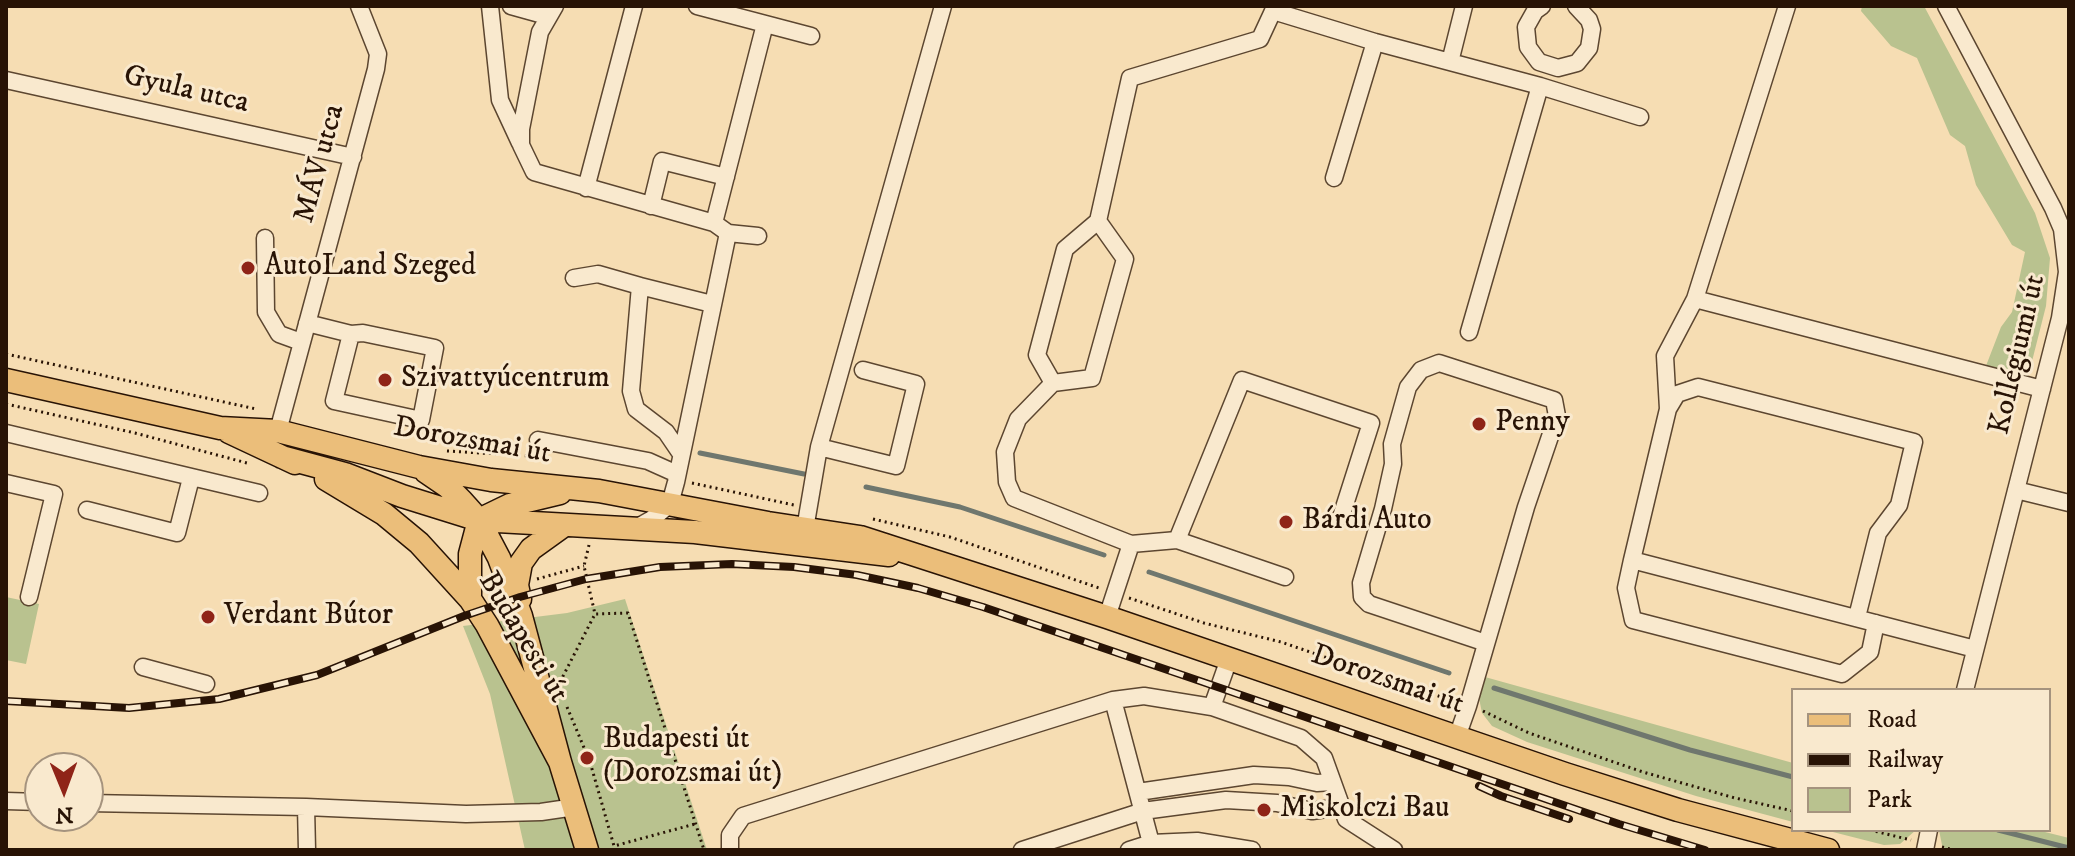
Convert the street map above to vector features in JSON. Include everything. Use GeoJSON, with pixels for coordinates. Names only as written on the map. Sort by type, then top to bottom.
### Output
{"type":"FeatureCollection","features":[{"type":"Feature","properties":{"kind":"main road","name":"Dorozsmai út"},"geometry":{"type":"LineString","coordinates":[[6,380],[220,428],[280,423],[419,467],[491,480],[577,489],[670,504],[807,518],[1678,810],[1828,850]]}},
{"type":"Feature","properties":{"kind":"main road","name":"Budapesti út"},"geometry":{"type":"LineString","coordinates":[[220,428],[345,489],[384,514],[419,543],[470,599],[560,762]]}},
{"type":"Feature","properties":{"kind":"main road","name":"Dorozsmai út"},"geometry":{"type":"LineString","coordinates":[[282,457],[345,474],[479,520],[636,528],[929,558]]}},
{"type":"Feature","properties":{"kind":"main road","name":"Budapesti út"},"geometry":{"type":"LineString","coordinates":[[419,467],[448,487],[479,520],[499,558],[521,616],[587,850]]}},
{"type":"Feature","properties":{"kind":"main road"},"geometry":{"type":"LineString","coordinates":[[470,599],[470,554],[479,520],[510,505],[577,489]]}},
{"type":"Feature","properties":{"kind":"main road"},"geometry":{"type":"LineString","coordinates":[[521,616],[517,585],[521,563],[531,549],[563,526]]}},
{"type":"Feature","properties":{"kind":"street","name":"MÁV utca"},"geometry":{"type":"LineString","coordinates":[[280,423],[378,54],[359,6]]}},
{"type":"Feature","properties":{"kind":"street"},"geometry":{"type":"LineString","coordinates":[[490,6],[500,100],[534,172],[721,228],[758,236]]}},
{"type":"Feature","properties":{"kind":"street"},"geometry":{"type":"LineString","coordinates":[[511,6],[551,11],[537,46],[521,129],[521,145]]}},
{"type":"Feature","properties":{"kind":"street"},"geometry":{"type":"LineString","coordinates":[[586,188],[634,6]]}},
{"type":"Feature","properties":{"kind":"street"},"geometry":{"type":"LineString","coordinates":[[697,6],[811,36]]}},
{"type":"Feature","properties":{"kind":"street"},"geometry":{"type":"LineString","coordinates":[[807,518],[819,447],[943,6]]}},
{"type":"Feature","properties":{"kind":"street"},"geometry":{"type":"LineString","coordinates":[[1450,62],[1464,6]]}},
{"type":"Feature","properties":{"kind":"street"},"geometry":{"type":"LineString","coordinates":[[1542,6],[1535,11],[1526,27],[1528,47],[1539,62],[1558,68],[1577,63],[1589,48],[1592,29],[1582,8]]}},
{"type":"Feature","properties":{"kind":"street"},"geometry":{"type":"LineString","coordinates":[[1787,6],[1695,299],[1665,356],[1668,409],[1626,588],[1633,620],[1842,674],[1870,652],[1876,623]]}},
{"type":"Feature","properties":{"kind":"street","name":"Kollégiumi út"},"geometry":{"type":"LineString","coordinates":[[1946,6],[2053,208],[2062,229],[2067,272],[2065,294],[2042,389],[1965,688]]}},
{"type":"Feature","properties":{"kind":"street"},"geometry":{"type":"LineString","coordinates":[[1053,383],[1037,355],[1065,249],[1098,221],[1130,78],[1260,39],[1274,8],[1375,42],[1540,86],[1640,117]]}},
{"type":"Feature","properties":{"kind":"street"},"geometry":{"type":"LineString","coordinates":[[636,528],[670,504],[677,478],[712,304],[726,177],[765,24]]}},
{"type":"Feature","properties":{"kind":"street"},"geometry":{"type":"LineString","coordinates":[[1334,178],[1375,42]]}},
{"type":"Feature","properties":{"kind":"street","name":"Gyula utca"},"geometry":{"type":"LineString","coordinates":[[6,80],[353,157]]}},
{"type":"Feature","properties":{"kind":"street"},"geometry":{"type":"LineString","coordinates":[[1469,332],[1540,86]]}},
{"type":"Feature","properties":{"kind":"street"},"geometry":{"type":"LineString","coordinates":[[651,206],[662,161],[726,177]]}},
{"type":"Feature","properties":{"kind":"street"},"geometry":{"type":"LineString","coordinates":[[1098,221],[1125,259],[1092,378],[1053,383],[1018,419],[1005,452],[1007,482],[1014,498],[1131,544],[1177,540],[1285,577]]}},
{"type":"Feature","properties":{"kind":"street"},"geometry":{"type":"LineString","coordinates":[[265,238],[266,312],[279,334],[301,342]]}},
{"type":"Feature","properties":{"kind":"street"},"geometry":{"type":"LineString","coordinates":[[574,278],[598,274],[712,304]]}},
{"type":"Feature","properties":{"kind":"street"},"geometry":{"type":"LineString","coordinates":[[640,286],[631,391],[636,409],[666,432],[681,454]]}},
{"type":"Feature","properties":{"kind":"street"},"geometry":{"type":"LineString","coordinates":[[1695,299],[2042,389]]}},
{"type":"Feature","properties":{"kind":"street"},"geometry":{"type":"LineString","coordinates":[[307,323],[435,348],[421,420],[334,401],[351,334]]}},
{"type":"Feature","properties":{"kind":"street"},"geometry":{"type":"LineString","coordinates":[[1457,737],[1468,706],[1526,507],[1557,416],[1554,400],[1439,363],[1421,370],[1408,387],[1392,444],[1393,464],[1383,509],[1361,583],[1362,597],[1369,604],[1486,643]]}},
{"type":"Feature","properties":{"kind":"street"},"geometry":{"type":"LineString","coordinates":[[819,447],[896,466],[916,384],[863,370]]}},
{"type":"Feature","properties":{"kind":"street"},"geometry":{"type":"LineString","coordinates":[[1177,540],[1242,380],[1371,423],[1341,517]]}},
{"type":"Feature","properties":{"kind":"street"},"geometry":{"type":"LineString","coordinates":[[1668,409],[1677,394],[1698,387],[1914,442],[1899,505],[1878,533],[1857,617]]}},
{"type":"Feature","properties":{"kind":"street"},"geometry":{"type":"LineString","coordinates":[[6,433],[259,493]]}},
{"type":"Feature","properties":{"kind":"street"},"geometry":{"type":"LineString","coordinates":[[540,448],[648,461],[677,478]]}},
{"type":"Feature","properties":{"kind":"street"},"geometry":{"type":"LineString","coordinates":[[87,510],[177,533],[191,478]]}},
{"type":"Feature","properties":{"kind":"street"},"geometry":{"type":"LineString","coordinates":[[6,483],[54,494],[29,597]]}},
{"type":"Feature","properties":{"kind":"street"},"geometry":{"type":"LineString","coordinates":[[2016,490],[2069,503]]}},
{"type":"Feature","properties":{"kind":"street"},"geometry":{"type":"LineString","coordinates":[[1107,617],[1131,544]]}},
{"type":"Feature","properties":{"kind":"street"},"geometry":{"type":"LineString","coordinates":[[1632,560],[1975,649]]}},
{"type":"Feature","properties":{"kind":"street"},"geometry":{"type":"LineString","coordinates":[[1212,707],[1229,659]]}},
{"type":"Feature","properties":{"kind":"street"},"geometry":{"type":"LineString","coordinates":[[143,667],[206,684]]}},
{"type":"Feature","properties":{"kind":"street"},"geometry":{"type":"LineString","coordinates":[[730,850],[730,835],[743,816],[1113,700],[1144,696],[1212,707],[1301,738],[1324,758],[1346,819],[1394,850]]}},
{"type":"Feature","properties":{"kind":"street"},"geometry":{"type":"LineString","coordinates":[[1113,700],[1152,846]]}},
{"type":"Feature","properties":{"kind":"street"},"geometry":{"type":"LineString","coordinates":[[1138,792],[1254,775],[1332,782]]}},
{"type":"Feature","properties":{"kind":"street"},"geometry":{"type":"LineString","coordinates":[[1022,850],[1143,811],[1226,800],[1277,803],[1312,811],[1340,807]]}},
{"type":"Feature","properties":{"kind":"street"},"geometry":{"type":"LineString","coordinates":[[104,803],[466,814],[541,812],[575,807]]}},
{"type":"Feature","properties":{"kind":"street"},"geometry":{"type":"LineString","coordinates":[[306,807],[307,850]]}},
{"type":"Feature","properties":{"kind":"street"},"geometry":{"type":"LineString","coordinates":[[1129,850],[1197,841],[1252,850]]}},
{"type":"Feature","properties":{"kind":"path"},"geometry":{"type":"LineString","coordinates":[[6,354],[280,423]]}},
{"type":"Feature","properties":{"kind":"path"},"geometry":{"type":"LineString","coordinates":[[437,450],[540,448]]}},
{"type":"Feature","properties":{"kind":"path"},"geometry":{"type":"LineString","coordinates":[[677,478],[807,518]]}},
{"type":"Feature","properties":{"kind":"path"},"geometry":{"type":"LineString","coordinates":[[868,518],[950,537],[1204,623],[1281,642],[1496,715],[1529,733],[1643,772],[1791,811]]}},
{"type":"Feature","properties":{"kind":"path"},"geometry":{"type":"LineString","coordinates":[[558,686],[595,614],[584,566],[590,543]]}},
{"type":"Feature","properties":{"kind":"path"},"geometry":{"type":"LineString","coordinates":[[595,614],[628,613],[704,850]]}},
{"type":"Feature","properties":{"kind":"path"},"geometry":{"type":"LineString","coordinates":[[563,699],[590,762],[614,846],[695,824]]}},
{"type":"Feature","properties":{"kind":"path"},"geometry":{"type":"LineString","coordinates":[[1880,832],[1927,841]]}},
{"type":"Feature","properties":{"kind":"green space"},"geometry":{"type":"Polygon","coordinates":[[[1862,6],[1924,6],[2035,213],[2050,258],[2046,306],[2027,381],[1984,371],[2001,327],[2012,312],[2025,252],[2012,245],[1976,185],[1965,146],[1950,135],[1917,58],[1891,46],[1861,11],[1862,6]]]}},
{"type":"Feature","properties":{"kind":"green space"},"geometry":{"type":"Polygon","coordinates":[[[6,597],[39,604],[26,664],[6,660],[6,597]]]}},
{"type":"Feature","properties":{"kind":"green space"},"geometry":{"type":"Polygon","coordinates":[[[625,599],[707,850],[525,850],[490,694],[463,626],[567,613],[625,599]]]}},
{"type":"Feature","properties":{"kind":"green space"},"geometry":{"type":"Polygon","coordinates":[[[1485,677],[1791,762],[1791,821],[1696,796],[1527,742],[1492,726],[1482,713],[1479,698],[1485,677]]]}},
{"type":"Feature","properties":{"kind":"green space"},"geometry":{"type":"Polygon","coordinates":[[[1833,832],[1914,832],[1900,844],[1884,845],[1833,832]]]}},
{"type":"Feature","properties":{"kind":"green space"},"geometry":{"type":"Polygon","coordinates":[[[1939,832],[2045,832],[2069,838],[2069,850],[1943,850],[1939,832]]]}},
{"type":"Feature","properties":{"kind":"waterway"},"geometry":{"type":"LineString","coordinates":[[700,453],[804,474]]}},
{"type":"Feature","properties":{"kind":"waterway"},"geometry":{"type":"LineString","coordinates":[[866,487],[960,507],[1104,555]]}},
{"type":"Feature","properties":{"kind":"waterway"},"geometry":{"type":"LineString","coordinates":[[1149,572],[1449,673]]}},
{"type":"Feature","properties":{"kind":"waterway"},"geometry":{"type":"LineString","coordinates":[[1494,688],[1690,750],[1791,776]]}},
{"type":"Feature","properties":{"kind":"waterway"},"geometry":{"type":"LineString","coordinates":[[2006,832],[2069,848]]}},
{"type":"Feature","properties":{"kind":"railway"},"geometry":{"type":"LineString","coordinates":[[6,701],[129,708],[219,699],[317,675],[464,616],[586,579],[660,567],[732,564],[794,567],[857,575],[918,588],[983,607],[1619,824],[1705,850]]}},
{"type":"Feature","properties":{"kind":"railway"},"geometry":{"type":"LineString","coordinates":[[1479,786],[1569,819]]}},
{"type":"Feature","properties":{"kind":"place","name":"AutoLand Szeged"},"geometry":{"type":"Point","coordinates":[248,268]}},
{"type":"Feature","properties":{"kind":"place","name":"Szivattyúcentrum"},"geometry":{"type":"Point","coordinates":[385,380]}},
{"type":"Feature","properties":{"kind":"place","name":"Penny"},"geometry":{"type":"Point","coordinates":[1479,424]}},
{"type":"Feature","properties":{"kind":"place","name":"Bárdi Auto"},"geometry":{"type":"Point","coordinates":[1286,522]}},
{"type":"Feature","properties":{"kind":"place","name":"Verdant Bútor"},"geometry":{"type":"Point","coordinates":[208,617]}},
{"type":"Feature","properties":{"kind":"place","name":"Budapesti út (Dorozsmai út)"},"geometry":{"type":"Point","coordinates":[587,758]}},
{"type":"Feature","properties":{"kind":"place","name":"Miskolczi Bau"},"geometry":{"type":"Point","coordinates":[1264,810]}}]}
